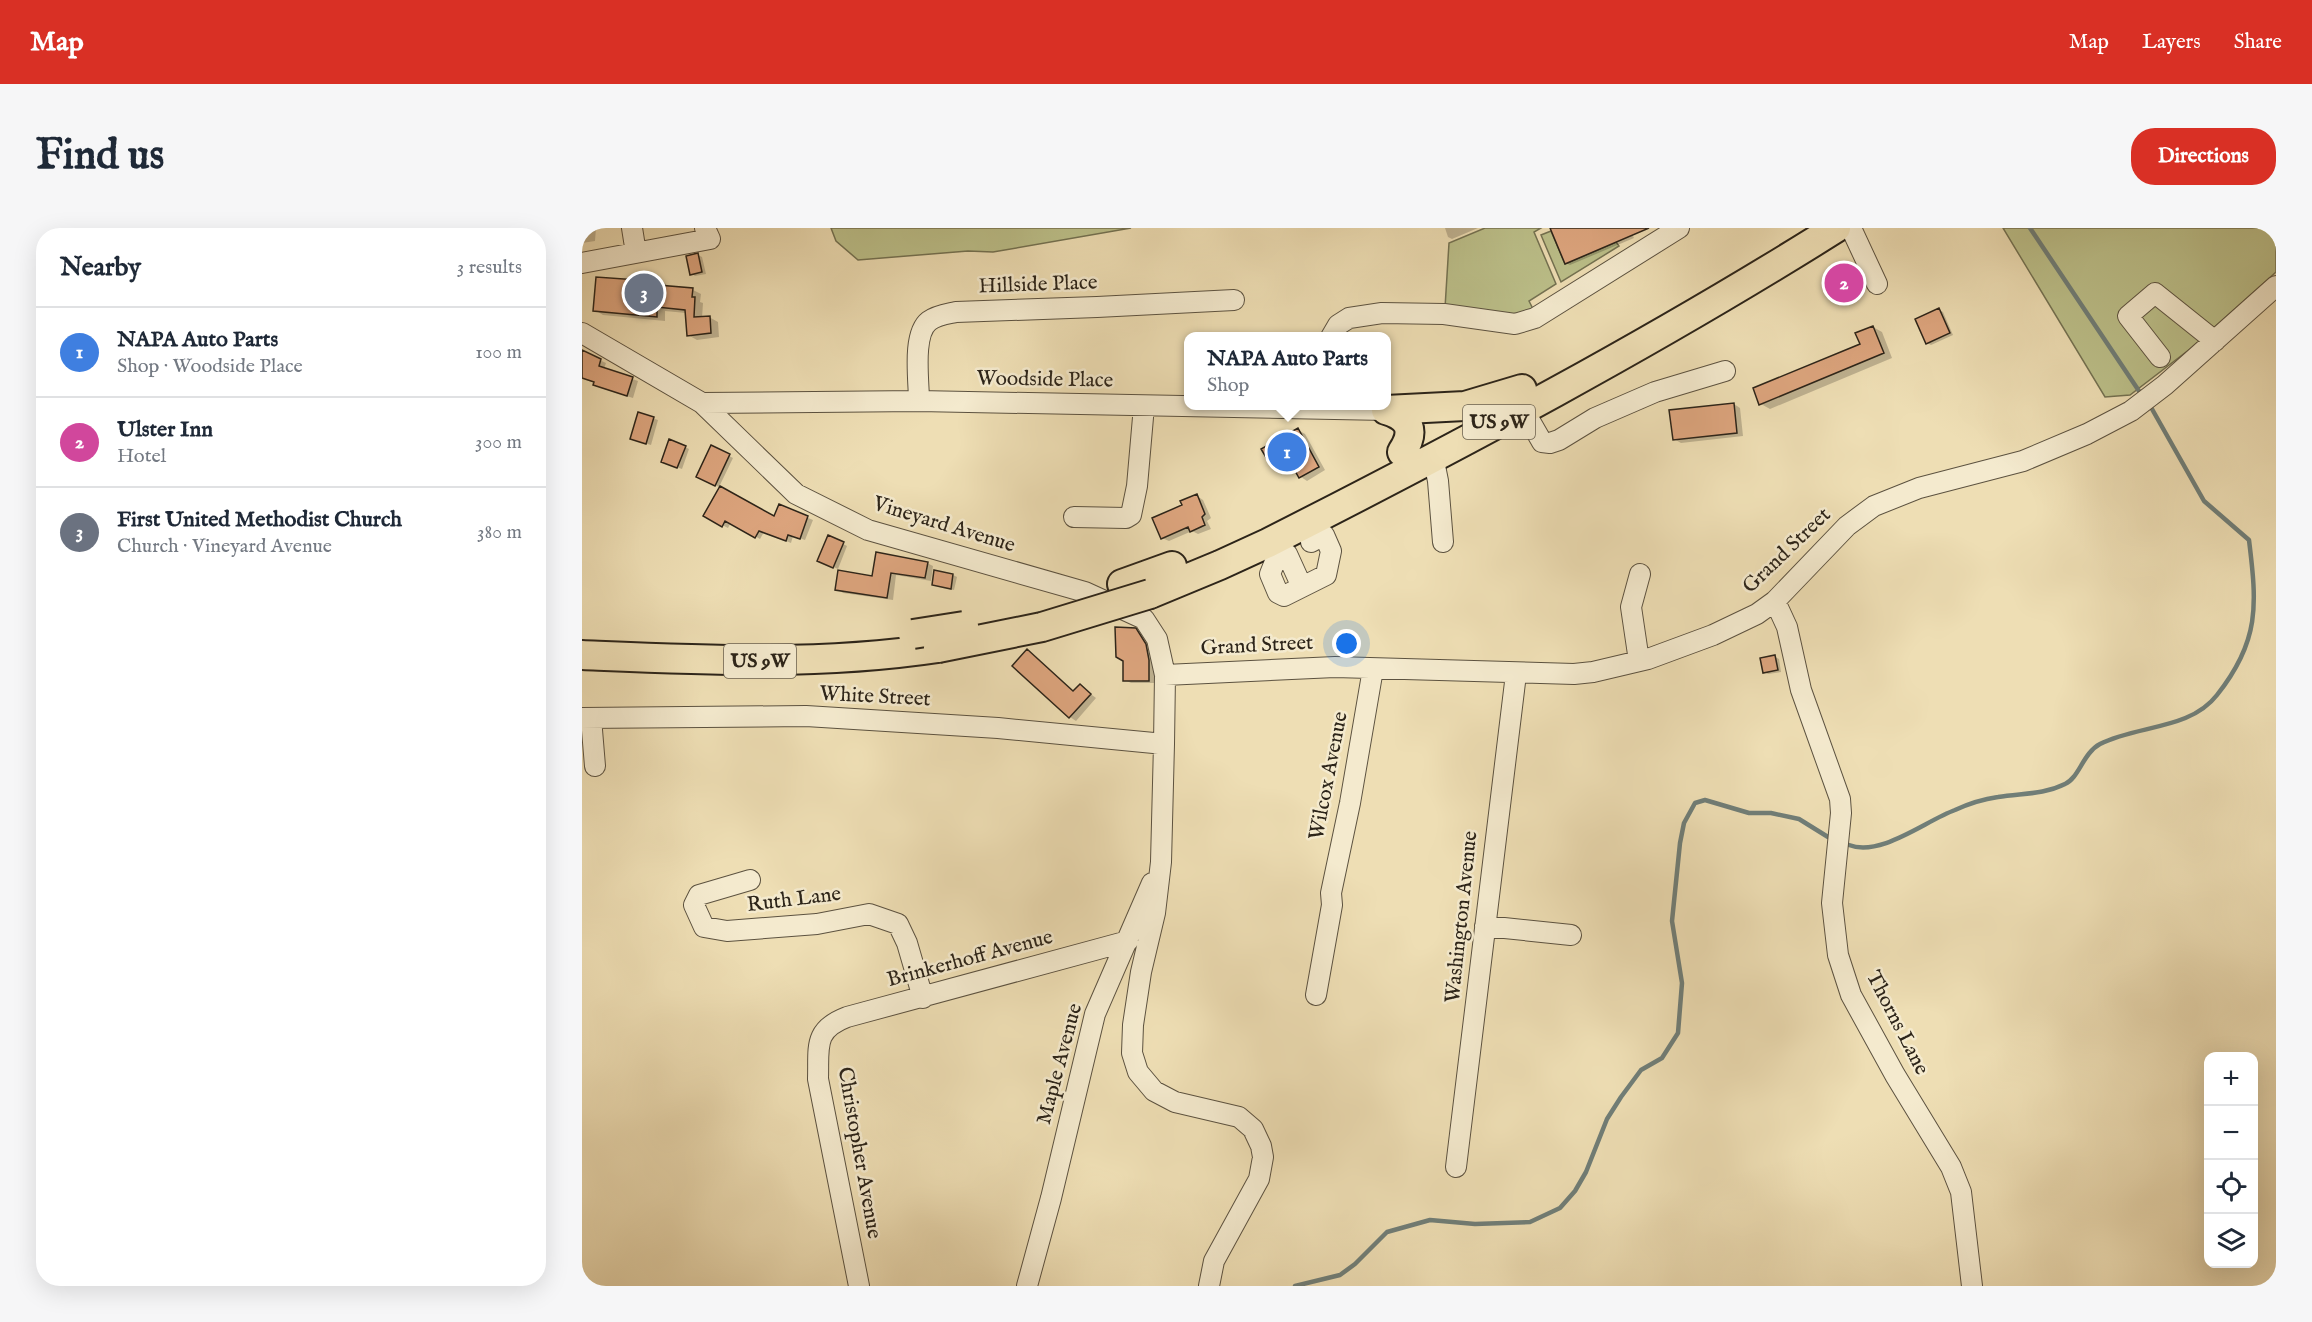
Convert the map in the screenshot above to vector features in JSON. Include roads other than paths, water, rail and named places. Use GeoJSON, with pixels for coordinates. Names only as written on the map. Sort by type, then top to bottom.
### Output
{"type":"FeatureCollection","features":[{"type":"Feature","properties":{"kind":"highway","name":"US 9W"},"geometry":{"type":"LineString","coordinates":[[582,655],[782,662],[861,658],[938,648],[1042,627],[1150,594],[1220,565],[1277,552],[1802,228]]}},
{"type":"Feature","properties":{"kind":"highway","name":"US 9W"},"geometry":{"type":"LineString","coordinates":[[582,636],[782,643],[859,640],[913,634],[1004,618],[1122,584],[1213,549],[1402,452],[1522,399],[1688,319],[1836,228]]}},
{"type":"Feature","properties":{"kind":"highway"},"geometry":{"type":"LineString","coordinates":[[1391,410],[1465,406],[1522,399]]}},
{"type":"Feature","properties":{"kind":"highway"},"geometry":{"type":"LineString","coordinates":[[1386,410],[1403,418],[1408,424],[1410,433],[1408,443],[1402,452]]}},
{"type":"Feature","properties":{"kind":"street"},"geometry":{"type":"LineString","coordinates":[[632,228],[636,253]]}},
{"type":"Feature","properties":{"kind":"street"},"geometry":{"type":"LineString","coordinates":[[582,263],[710,239],[705,228]]}},
{"type":"Feature","properties":{"kind":"street"},"geometry":{"type":"LineString","coordinates":[[1334,332],[1338,325],[1349,318],[1382,313],[1433,313],[1515,324],[1535,318],[1678,228]]}},
{"type":"Feature","properties":{"kind":"street"},"geometry":{"type":"LineString","coordinates":[[1851,228],[1877,284]]}},
{"type":"Feature","properties":{"kind":"street","name":"Grand Street"},"geometry":{"type":"LineString","coordinates":[[1165,675],[1335,667],[1516,674],[1593,672],[1639,661],[1713,635],[1757,614],[1776,601],[1847,526],[1874,506],[1919,488],[2023,461],[2086,434],[2131,411],[2165,385],[2276,286]]}},
{"type":"Feature","properties":{"kind":"street"},"geometry":{"type":"LineString","coordinates":[[2160,357],[2128,316],[2155,293],[2215,341]]}},
{"type":"Feature","properties":{"kind":"street","name":"Hillside Place"},"geometry":{"type":"LineString","coordinates":[[919,401],[920,333],[927,322],[938,316],[956,312],[1234,300]]}},
{"type":"Feature","properties":{"kind":"street","name":"Vineyard Avenue"},"geometry":{"type":"LineString","coordinates":[[582,333],[702,403],[796,494],[868,530],[1084,592],[1144,619],[1157,639],[1165,675],[1161,862],[1155,913],[1140,980],[1133,1025],[1132,1053],[1138,1072],[1154,1092],[1175,1102],[1239,1117],[1253,1130],[1261,1146],[1263,1157],[1259,1179],[1214,1261],[1209,1286]]}},
{"type":"Feature","properties":{"kind":"street"},"geometry":{"type":"LineString","coordinates":[[1522,399],[1542,442],[1550,443],[1595,418],[1655,392],[1725,371]]}},
{"type":"Feature","properties":{"kind":"street","name":"Woodside Place"},"geometry":{"type":"LineString","coordinates":[[702,403],[919,401],[1184,406]]}},
{"type":"Feature","properties":{"kind":"street"},"geometry":{"type":"LineString","coordinates":[[1074,517],[1126,518],[1131,514],[1137,486],[1144,406]]}},
{"type":"Feature","properties":{"kind":"street"},"geometry":{"type":"LineString","coordinates":[[1433,456],[1438,481],[1443,542]]}},
{"type":"Feature","properties":{"kind":"street"},"geometry":{"type":"LineString","coordinates":[[1277,552],[1270,574],[1278,593],[1284,596],[1326,575],[1331,551],[1324,535],[1307,533]]}},
{"type":"Feature","properties":{"kind":"street"},"geometry":{"type":"LineString","coordinates":[[1639,661],[1631,607],[1640,574]]}},
{"type":"Feature","properties":{"kind":"street","name":"Thorns Lane"},"geometry":{"type":"LineString","coordinates":[[1776,601],[1787,627],[1802,690],[1840,799],[1841,813],[1832,903],[1838,955],[1851,995],[1894,1075],[1951,1167],[1961,1192],[1972,1286]]}},
{"type":"Feature","properties":{"kind":"street","name":"Wilcox Avenue"},"geometry":{"type":"LineString","coordinates":[[1316,995],[1332,905],[1330,893],[1350,803],[1373,669]]}},
{"type":"Feature","properties":{"kind":"street","name":"Washington Avenue"},"geometry":{"type":"LineString","coordinates":[[1456,1167],[1516,674]]}},
{"type":"Feature","properties":{"kind":"street","name":"White Street"},"geometry":{"type":"LineString","coordinates":[[586,718],[806,716],[998,728],[1164,744]]}},
{"type":"Feature","properties":{"kind":"street"},"geometry":{"type":"LineString","coordinates":[[586,718],[595,766]]}},
{"type":"Feature","properties":{"kind":"street","name":"Maple Avenue"},"geometry":{"type":"LineString","coordinates":[[1028,1286],[1095,1014],[1161,862]]}},
{"type":"Feature","properties":{"kind":"street","name":"Ruth Lane"},"geometry":{"type":"LineString","coordinates":[[750,880],[699,895],[694,905],[704,927],[727,932],[817,924],[869,914],[898,924],[907,943],[923,998]]}},
{"type":"Feature","properties":{"kind":"street"},"geometry":{"type":"LineString","coordinates":[[1485,926],[1571,935]]}},
{"type":"Feature","properties":{"kind":"street","name":"Brinkerhoff Avenue"},"geometry":{"type":"LineString","coordinates":[[826,1028],[831,1023],[847,1017],[1128,941]]}},
{"type":"Feature","properties":{"kind":"street","name":"Christopher Avenue"},"geometry":{"type":"LineString","coordinates":[[826,1028],[819,1046],[818,1079],[859,1286]]}},
{"type":"Feature","properties":{"kind":"waterway"},"geometry":{"type":"LineString","coordinates":[[2030,228],[2139,391]]}},
{"type":"Feature","properties":{"kind":"waterway"},"geometry":{"type":"LineString","coordinates":[[1849,845],[1875,846],[1903,836],[1943,815],[1971,804],[1993,798],[2057,788],[2070,781],[2089,753],[2100,744],[2193,715],[2217,695],[2231,676],[2241,657],[2252,622],[2254,603],[2249,540],[2204,501],[2152,409]]}},
{"type":"Feature","properties":{"kind":"waterway"},"geometry":{"type":"LineString","coordinates":[[1295,1286],[1340,1275],[1355,1264],[1387,1232],[1430,1220],[1475,1224],[1530,1222],[1560,1208],[1575,1191],[1586,1172],[1607,1119],[1621,1097],[1641,1070],[1662,1058],[1678,1033],[1682,983],[1672,921],[1680,843],[1684,823],[1695,803],[1705,800],[1749,813],[1771,813],[1799,819],[1828,837]]}},
{"type":"Feature","properties":{"kind":"place","name":"Ulster Inn"},"geometry":{"type":"Point","coordinates":[1844,283]}},
{"type":"Feature","properties":{"kind":"place","name":"First United Methodist Church"},"geometry":{"type":"Point","coordinates":[644,293]}},
{"type":"Feature","properties":{"kind":"place","name":"NAPA Auto Parts"},"geometry":{"type":"Point","coordinates":[1287,452]}}]}
